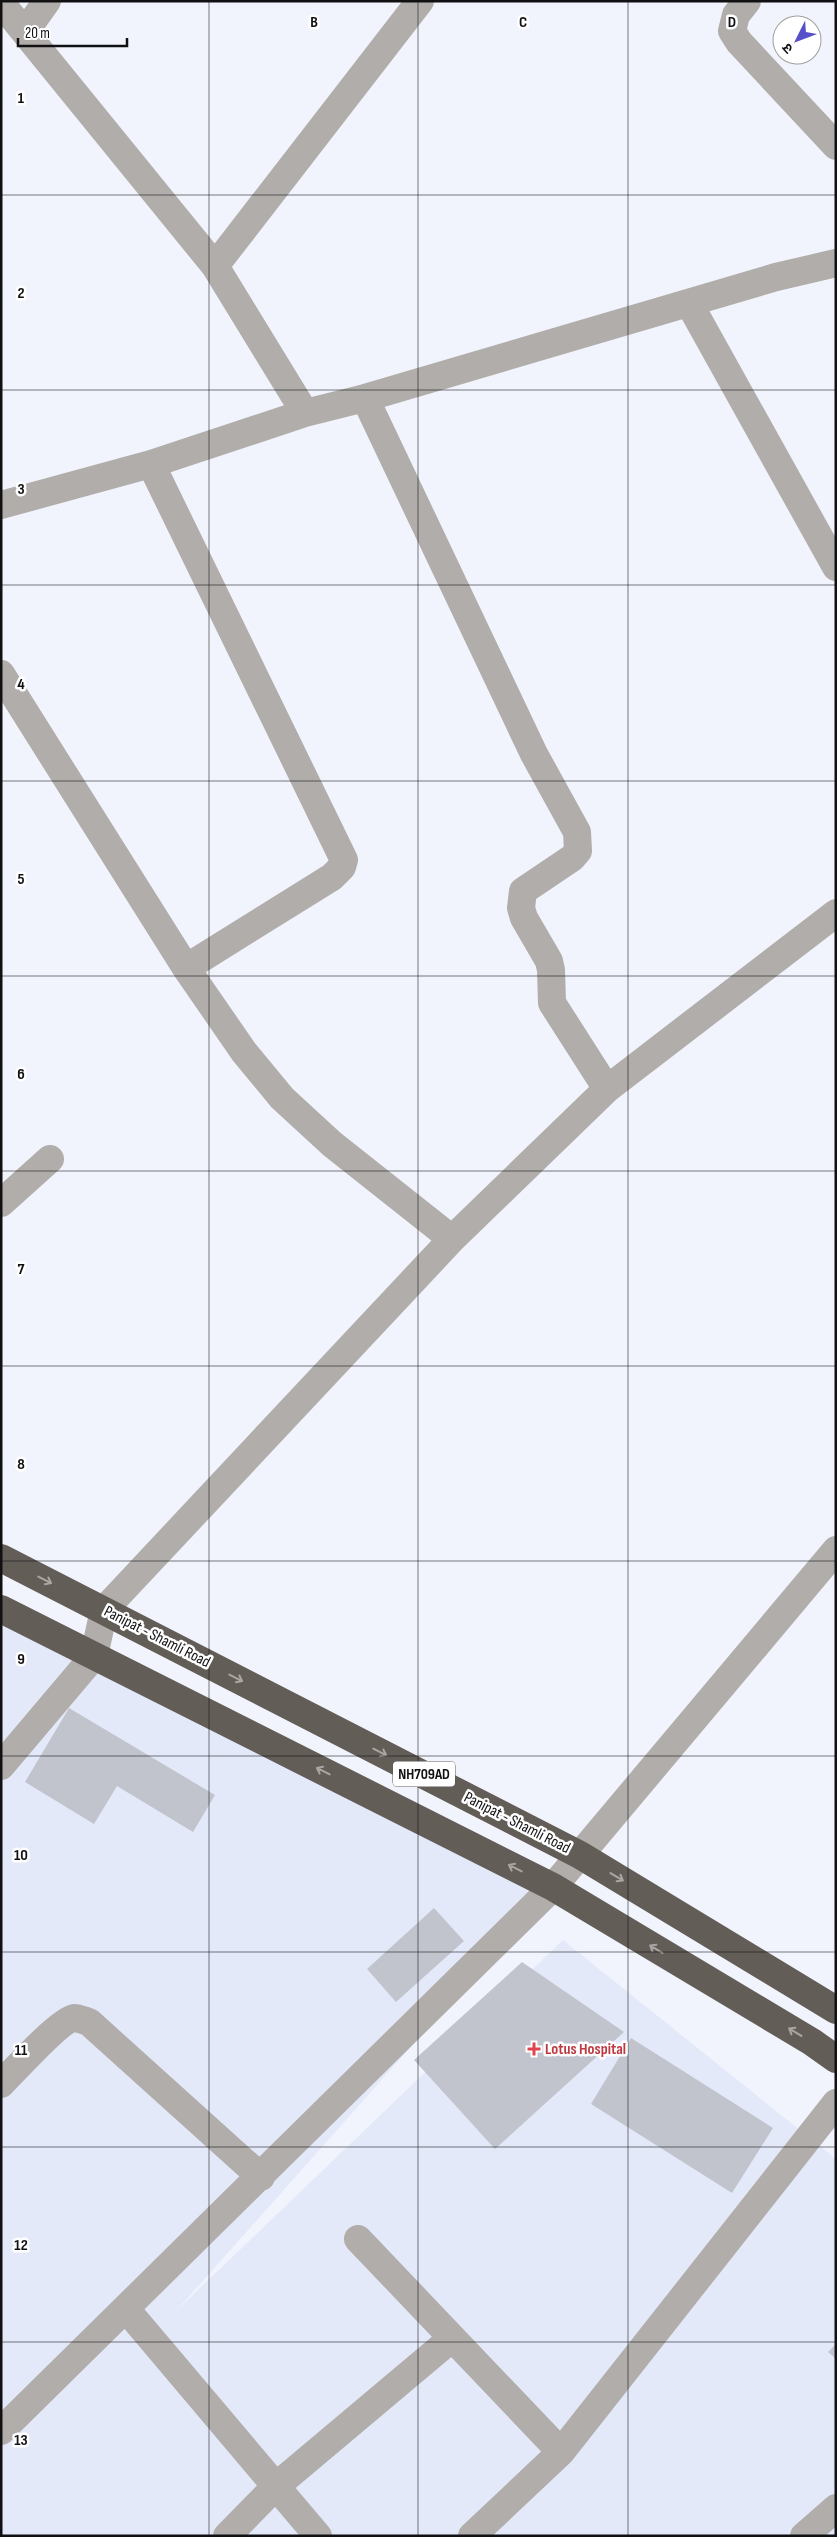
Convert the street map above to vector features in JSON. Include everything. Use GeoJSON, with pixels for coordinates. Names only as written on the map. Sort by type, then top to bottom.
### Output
{"type":"FeatureCollection","features":[{"type":"Feature","properties":{"kind":"highway","name":"Panipat - Shamli Road"},"geometry":{"type":"LineString","coordinates":[[1,1558],[580,1855],[833,2003]]}},
{"type":"Feature","properties":{"kind":"highway","name":"NH709AD"},"geometry":{"type":"LineString","coordinates":[[1,1608],[553,1888],[812,2042],[836,2059]]}},
{"type":"Feature","properties":{"kind":"street"},"geometry":{"type":"LineString","coordinates":[[25,32],[47,1]]}},
{"type":"Feature","properties":{"kind":"street"},"geometry":{"type":"LineString","coordinates":[[215,266],[420,1]]}},
{"type":"Feature","properties":{"kind":"street"},"geometry":{"type":"LineString","coordinates":[[747,1],[736,16],[732,31],[739,42],[836,146]]}},
{"type":"Feature","properties":{"kind":"street"},"geometry":{"type":"LineString","coordinates":[[1,2],[215,266],[304,413]]}},
{"type":"Feature","properties":{"kind":"street"},"geometry":{"type":"LineString","coordinates":[[1,505],[151,464],[304,413],[365,398],[836,262]]}},
{"type":"Feature","properties":{"kind":"street"},"geometry":{"type":"LineString","coordinates":[[689,303],[836,567]]}},
{"type":"Feature","properties":{"kind":"street"},"geometry":{"type":"LineString","coordinates":[[365,398],[534,754],[577,832],[579,840],[578,851],[572,858],[523,891],[521,908],[549,960],[552,1003],[607,1089]]}},
{"type":"Feature","properties":{"kind":"street"},"geometry":{"type":"LineString","coordinates":[[151,464],[344,860],[342,867],[332,877],[186,968]]}},
{"type":"Feature","properties":{"kind":"street"},"geometry":{"type":"LineString","coordinates":[[1,674],[186,968],[244,1052],[282,1098],[332,1144],[452,1239]]}},
{"type":"Feature","properties":{"kind":"street"},"geometry":{"type":"LineString","coordinates":[[4,1757],[94,1656],[104,1610],[452,1239],[607,1089],[836,913]]}},
{"type":"Feature","properties":{"kind":"street"},"geometry":{"type":"LineString","coordinates":[[1,1203],[50,1159]]}},
{"type":"Feature","properties":{"kind":"street"},"geometry":{"type":"LineString","coordinates":[[1,2431],[553,1888],[836,1550]]}},
{"type":"Feature","properties":{"kind":"street"},"geometry":{"type":"LineString","coordinates":[[1,2084],[58,2028],[72,2018],[89,2022],[261,2177]]}},
{"type":"Feature","properties":{"kind":"street"},"geometry":{"type":"LineString","coordinates":[[472,2536],[561,2452],[836,2103]]}},
{"type":"Feature","properties":{"kind":"street"},"geometry":{"type":"LineString","coordinates":[[358,2239],[451,2339],[561,2452]]}},
{"type":"Feature","properties":{"kind":"street"},"geometry":{"type":"LineString","coordinates":[[126,2309],[318,2536]]}},
{"type":"Feature","properties":{"kind":"street"},"geometry":{"type":"LineString","coordinates":[[227,2536],[275,2487],[451,2339]]}},
{"type":"Feature","properties":{"kind":"street"},"geometry":{"type":"LineString","coordinates":[[804,2536],[836,2508]]}},
{"type":"Feature","properties":{"kind":"shaded area"},"geometry":{"type":"Polygon","coordinates":[[[1,1601],[553,1887],[177,2310],[563,1940],[836,2159],[836,2536],[1,2536],[1,1601]]]}},
{"type":"Feature","properties":{"kind":"building"},"geometry":{"type":"Polygon","coordinates":[[[69,1708],[215,1795],[193,1832],[117,1786],[94,1824],[25,1782],[69,1708]]]}},
{"type":"Feature","properties":{"kind":"building"},"geometry":{"type":"Polygon","coordinates":[[[434,1908],[464,1941],[396,2002],[367,1969],[434,1908]]]}},
{"type":"Feature","properties":{"kind":"building"},"geometry":{"type":"Polygon","coordinates":[[[522,1962],[624,2032],[495,2149],[414,2060],[522,1962]]]}},
{"type":"Feature","properties":{"kind":"building"},"geometry":{"type":"Polygon","coordinates":[[[631,2038],[773,2128],[732,2193],[591,2104],[631,2038]]]}},
{"type":"Feature","properties":{"kind":"building"},"geometry":{"type":"Polygon","coordinates":[[[836,2344],[836,2359],[828,2352],[836,2344]]]}},
{"type":"Feature","properties":{"kind":"place","name":"Lotus Hospital"},"geometry":{"type":"Point","coordinates":[534,2049]}}]}
